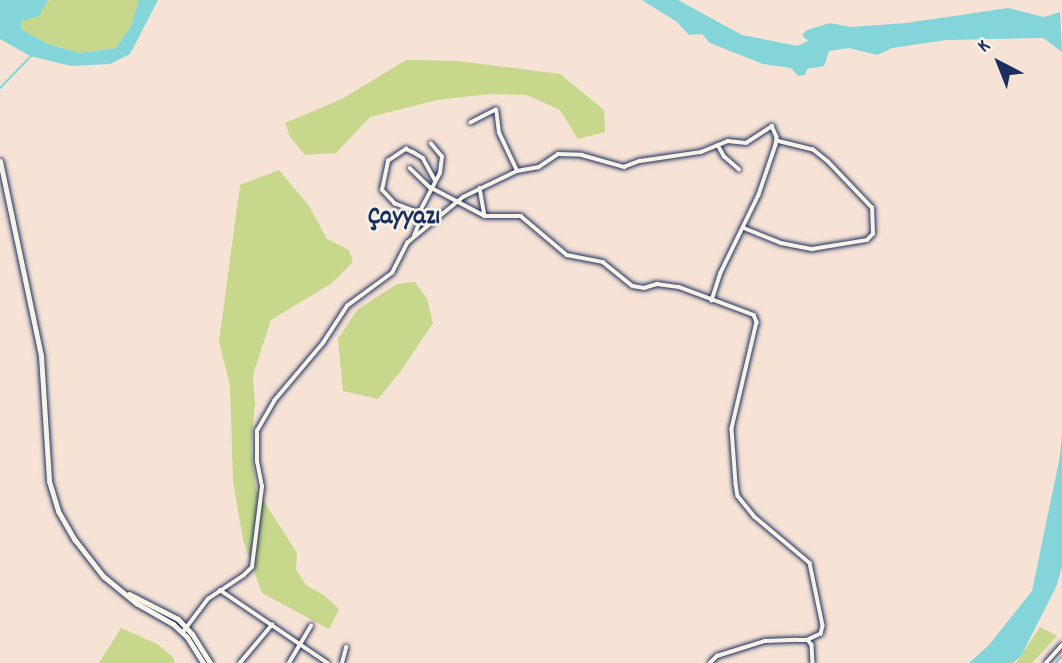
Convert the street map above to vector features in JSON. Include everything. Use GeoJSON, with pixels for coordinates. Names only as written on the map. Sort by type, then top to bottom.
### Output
{"type":"FeatureCollection","features":[{"type":"Feature","properties":{"kind":"street"},"geometry":{"type":"LineString","coordinates":[[471,123],[496,110],[499,134],[517,171]]}},
{"type":"Feature","properties":{"kind":"street"},"geometry":{"type":"LineString","coordinates":[[185,630],[208,598],[252,567],[256,554],[262,487],[257,462],[257,431],[264,416],[323,343],[347,306],[392,273],[407,243],[456,203],[480,188],[517,171],[539,167],[558,154],[582,155],[624,167],[701,152],[728,141],[746,143],[772,126],[777,141],[744,228],[712,301]]}},
{"type":"Feature","properties":{"kind":"street"},"geometry":{"type":"LineString","coordinates":[[744,228],[781,243],[812,250],[867,240],[873,234],[872,208],[828,162],[813,150],[777,141]]}},
{"type":"Feature","properties":{"kind":"street"},"geometry":{"type":"LineString","coordinates":[[414,237],[421,219],[419,213],[435,180],[442,157],[431,145]]}},
{"type":"Feature","properties":{"kind":"street"},"geometry":{"type":"LineString","coordinates":[[718,145],[724,156],[739,169]]}},
{"type":"Feature","properties":{"kind":"street"},"geometry":{"type":"LineString","coordinates":[[419,213],[396,204],[382,190],[388,161],[406,149],[423,158],[435,180]]}},
{"type":"Feature","properties":{"kind":"street"},"geometry":{"type":"LineString","coordinates":[[0,161],[41,356],[50,488],[75,540],[103,576],[123,592],[185,630],[210,663]]}},
{"type":"Feature","properties":{"kind":"street"},"geometry":{"type":"LineString","coordinates":[[410,168],[430,187],[485,216],[521,216],[567,256],[603,262],[633,286],[644,288],[657,284],[679,287],[756,318],[732,429],[738,496],[754,516],[810,563],[822,626],[821,634],[808,640],[765,640],[717,656],[710,663]]}},
{"type":"Feature","properties":{"kind":"street"},"geometry":{"type":"LineString","coordinates":[[480,188],[485,216]]}},
{"type":"Feature","properties":{"kind":"street"},"geometry":{"type":"LineString","coordinates":[[220,590],[325,662]]}},
{"type":"Feature","properties":{"kind":"street"},"geometry":{"type":"LineString","coordinates":[[240,663],[272,625]]}},
{"type":"Feature","properties":{"kind":"street"},"geometry":{"type":"LineString","coordinates":[[289,663],[312,626]]}},
{"type":"Feature","properties":{"kind":"street"},"geometry":{"type":"LineString","coordinates":[[185,630],[203,663]]}},
{"type":"Feature","properties":{"kind":"street"},"geometry":{"type":"LineString","coordinates":[[808,640],[812,645],[813,663]]}},
{"type":"Feature","properties":{"kind":"street"},"geometry":{"type":"LineString","coordinates":[[1046,663],[1062,645]]}},
{"type":"Feature","properties":{"kind":"street"},"geometry":{"type":"LineString","coordinates":[[342,663],[346,648]]}},
{"type":"Feature","properties":{"kind":"green space"},"geometry":{"type":"Polygon","coordinates":[[[49,0],[140,1],[131,26],[116,48],[79,53],[48,44],[21,29],[22,22],[49,0]]]}},
{"type":"Feature","properties":{"kind":"green space"},"geometry":{"type":"Polygon","coordinates":[[[406,60],[458,61],[560,74],[604,110],[605,132],[578,139],[560,110],[527,95],[489,94],[437,100],[370,117],[336,153],[305,155],[290,137],[285,123],[342,99],[406,60]]]}},
{"type":"Feature","properties":{"kind":"green space"},"geometry":{"type":"Polygon","coordinates":[[[279,170],[309,206],[327,239],[349,250],[353,262],[332,283],[271,320],[253,375],[255,404],[251,448],[256,489],[297,553],[296,570],[306,585],[325,596],[339,609],[329,629],[262,593],[243,540],[233,481],[230,385],[219,342],[240,185],[279,170]]]}},
{"type":"Feature","properties":{"kind":"green space"},"geometry":{"type":"Polygon","coordinates":[[[415,282],[427,299],[433,323],[378,399],[343,391],[338,339],[357,310],[397,284],[415,282]]]}},
{"type":"Feature","properties":{"kind":"green space"},"geometry":{"type":"Polygon","coordinates":[[[1040,627],[1057,636],[1032,663],[1016,663],[1040,627]]]}},
{"type":"Feature","properties":{"kind":"green space"},"geometry":{"type":"Polygon","coordinates":[[[121,628],[157,644],[173,657],[175,663],[99,663],[121,628]]]}},
{"type":"Feature","properties":{"kind":"water"},"geometry":{"type":"Polygon","coordinates":[[[0,0],[48,0],[39,16],[22,21],[21,29],[48,44],[79,53],[116,48],[131,26],[139,0],[158,0],[130,54],[110,64],[71,66],[30,56],[0,39],[0,0]]]}},
{"type":"Feature","properties":{"kind":"water"},"geometry":{"type":"Polygon","coordinates":[[[642,0],[678,0],[742,35],[798,46],[808,41],[802,35],[807,30],[830,23],[851,27],[906,23],[1008,8],[1044,17],[1060,12],[1062,52],[1043,38],[946,40],[892,48],[877,55],[849,48],[829,51],[824,66],[807,69],[805,75],[798,76],[791,68],[763,64],[710,43],[702,34],[689,35],[677,22],[642,0]]]}},
{"type":"Feature","properties":{"kind":"water"},"geometry":{"type":"Polygon","coordinates":[[[1062,432],[1062,567],[1056,587],[1021,656],[1013,663],[969,663],[989,645],[1032,591],[1060,456],[1062,432]]]}},
{"type":"Feature","properties":{"kind":"waterway"},"geometry":{"type":"LineString","coordinates":[[0,88],[31,56]]}},
{"type":"Feature","properties":{"kind":"waterway"},"geometry":{"type":"LineString","coordinates":[[1056,663],[1062,656]]}},
{"type":"Feature","properties":{"kind":"district","name":"Çayyazı"},"geometry":{"type":"Point","coordinates":[404,218]}}]}
